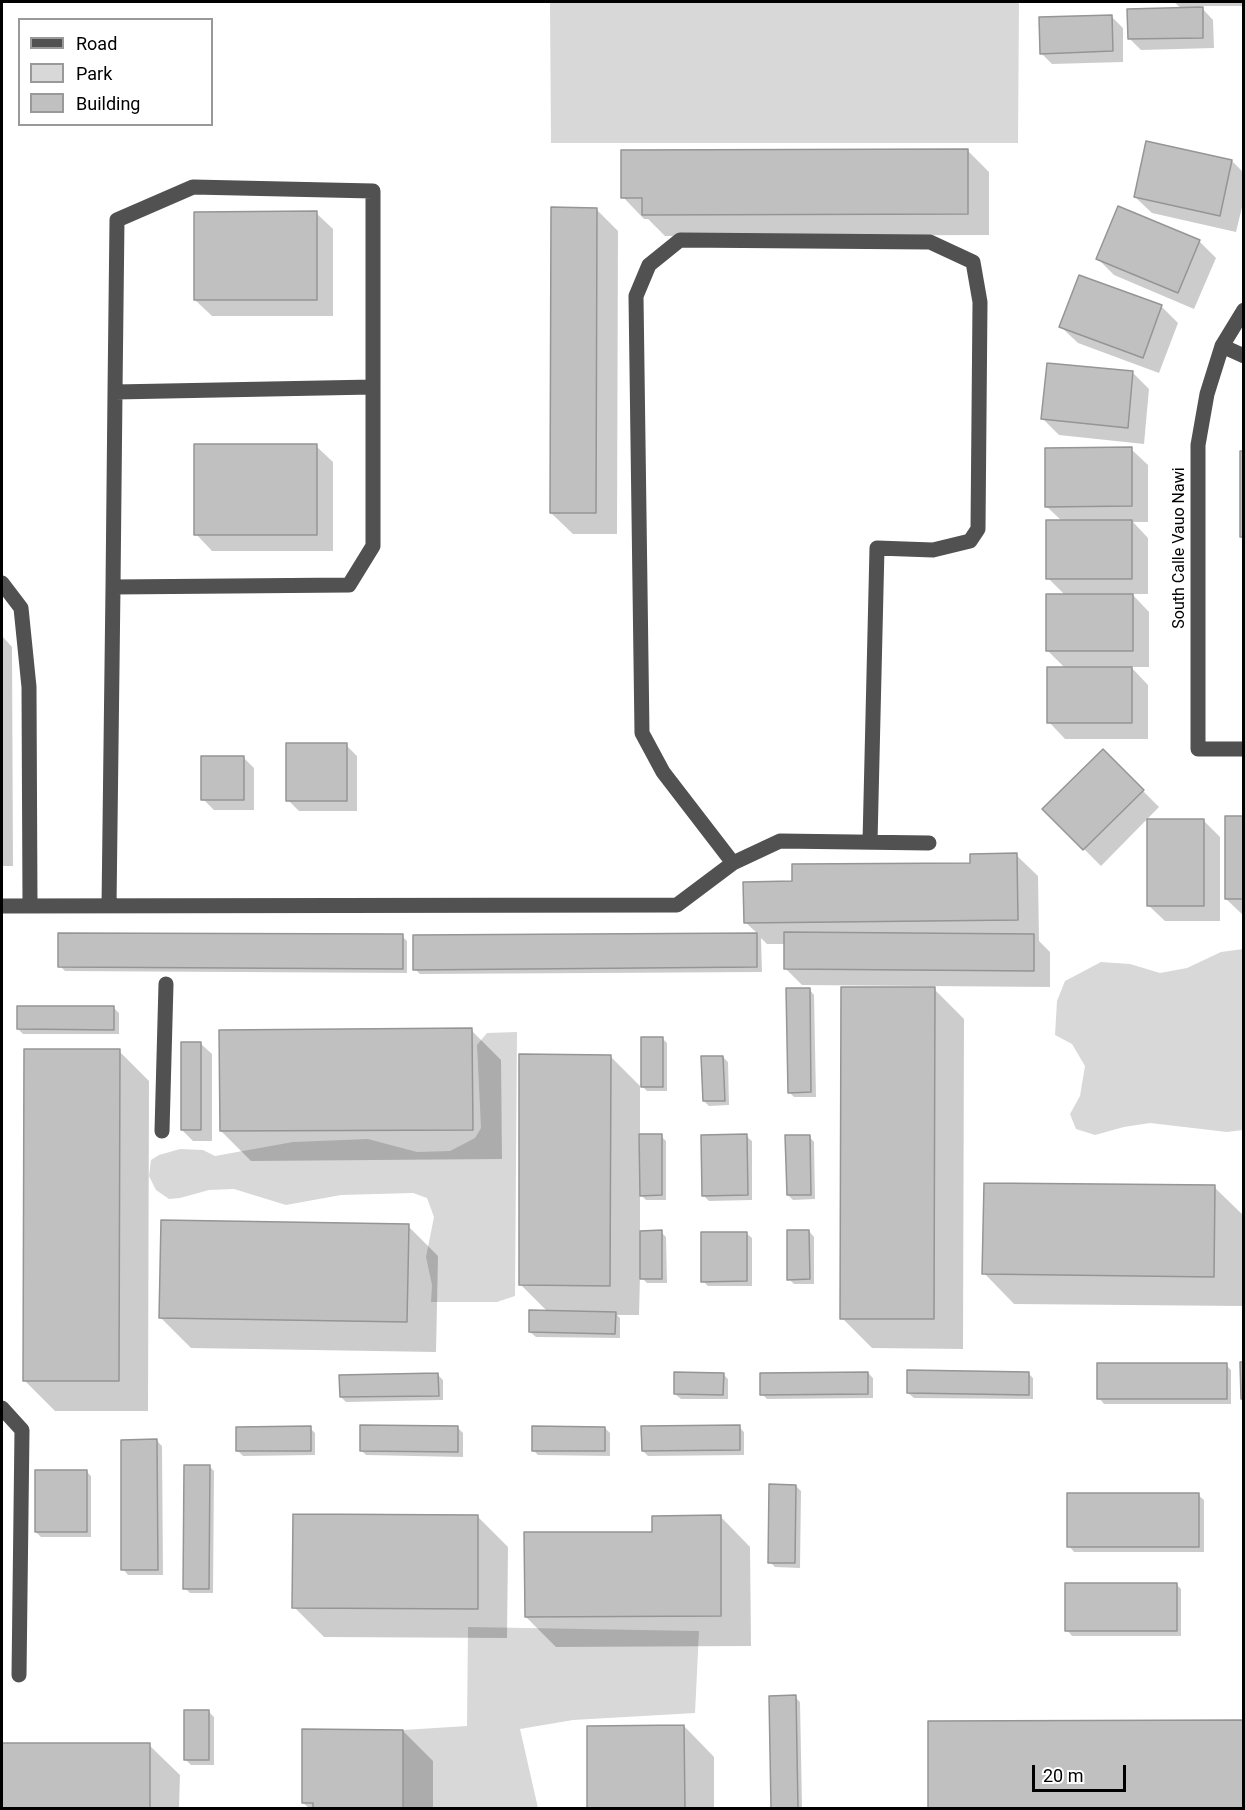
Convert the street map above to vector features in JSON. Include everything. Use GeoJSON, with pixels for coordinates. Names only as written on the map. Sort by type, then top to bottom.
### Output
{"type":"FeatureCollection","features":[{"type":"Feature","properties":{"kind":"street"},"geometry":{"type":"LineString","coordinates":[[109,906],[117,220],[193,188],[373,191],[373,546],[349,585],[113,587]]}},
{"type":"Feature","properties":{"kind":"street"},"geometry":{"type":"LineString","coordinates":[[733,863],[663,772],[642,733],[636,296],[649,265],[681,240],[930,242],[973,262],[981,302],[978,529],[970,541],[933,550],[877,548],[870,842]]}},
{"type":"Feature","properties":{"kind":"street","name":"South Calle Vauo Nawi"},"geometry":{"type":"LineString","coordinates":[[1244,310],[1222,346],[1207,394],[1198,445],[1198,749],[1244,749]]}},
{"type":"Feature","properties":{"kind":"street"},"geometry":{"type":"LineString","coordinates":[[1222,346],[1244,356]]}},
{"type":"Feature","properties":{"kind":"street"},"geometry":{"type":"LineString","coordinates":[[115,392],[373,387]]}},
{"type":"Feature","properties":{"kind":"street"},"geometry":{"type":"LineString","coordinates":[[2,583],[21,608],[29,687],[30,906]]}},
{"type":"Feature","properties":{"kind":"street"},"geometry":{"type":"LineString","coordinates":[[2,906],[677,905],[733,863],[780,841],[929,843]]}},
{"type":"Feature","properties":{"kind":"street"},"geometry":{"type":"LineString","coordinates":[[162,1131],[165,984]]}},
{"type":"Feature","properties":{"kind":"street"},"geometry":{"type":"LineString","coordinates":[[2,1408],[22,1431],[19,1675]]}},
{"type":"Feature","properties":{"kind":"green space"},"geometry":{"type":"Polygon","coordinates":[[[550,2],[1019,2],[1018,143],[551,143],[550,2]]]}},
{"type":"Feature","properties":{"kind":"green space"},"geometry":{"type":"Polygon","coordinates":[[[1243,949],[1243,1130],[1227,1132],[1150,1123],[1095,1135],[1076,1129],[1070,1114],[1080,1096],[1085,1066],[1072,1044],[1055,1035],[1057,1001],[1065,981],[1101,962],[1130,964],[1160,973],[1187,968],[1221,952],[1243,949]]]}},
{"type":"Feature","properties":{"kind":"green space"},"geometry":{"type":"Polygon","coordinates":[[[517,1032],[515,1296],[497,1302],[431,1302],[432,1285],[426,1257],[434,1217],[427,1198],[413,1193],[341,1195],[286,1205],[234,1189],[209,1190],[169,1199],[156,1190],[149,1176],[151,1160],[159,1155],[180,1149],[203,1150],[215,1156],[293,1142],[368,1139],[417,1152],[450,1151],[475,1138],[481,1128],[477,1045],[487,1033],[517,1032]]]}},
{"type":"Feature","properties":{"kind":"green space"},"geometry":{"type":"Polygon","coordinates":[[[468,1627],[699,1631],[695,1713],[573,1720],[520,1729],[538,1808],[403,1808],[403,1730],[467,1726],[468,1627]]]}},
{"type":"Feature","properties":{"kind":"building"},"geometry":{"type":"Polygon","coordinates":[[[1203,7],[1203,38],[1128,39],[1127,9],[1203,7]]]}},
{"type":"Feature","properties":{"kind":"building"},"geometry":{"type":"Polygon","coordinates":[[[1112,15],[1113,51],[1040,54],[1039,17],[1112,15]]]}},
{"type":"Feature","properties":{"kind":"building"},"geometry":{"type":"Polygon","coordinates":[[[1146,141],[1232,160],[1220,216],[1134,197],[1146,141]]]}},
{"type":"Feature","properties":{"kind":"building"},"geometry":{"type":"Polygon","coordinates":[[[968,149],[968,214],[642,215],[642,198],[621,198],[621,150],[968,149]]]}},
{"type":"Feature","properties":{"kind":"building"},"geometry":{"type":"Polygon","coordinates":[[[1118,206],[1200,240],[1178,293],[1096,259],[1118,206]]]}},
{"type":"Feature","properties":{"kind":"building"},"geometry":{"type":"Polygon","coordinates":[[[551,207],[597,208],[596,513],[550,513],[551,207]]]}},
{"type":"Feature","properties":{"kind":"building"},"geometry":{"type":"Polygon","coordinates":[[[317,211],[317,300],[194,300],[194,212],[317,211]]]}},
{"type":"Feature","properties":{"kind":"building"},"geometry":{"type":"Polygon","coordinates":[[[1079,275],[1162,305],[1143,358],[1059,327],[1079,275]]]}},
{"type":"Feature","properties":{"kind":"building"},"geometry":{"type":"Polygon","coordinates":[[[1047,363],[1133,371],[1128,428],[1041,419],[1047,363]]]}},
{"type":"Feature","properties":{"kind":"building"},"geometry":{"type":"Polygon","coordinates":[[[194,444],[317,444],[317,535],[194,535],[194,444]]]}},
{"type":"Feature","properties":{"kind":"building"},"geometry":{"type":"Polygon","coordinates":[[[1132,447],[1132,506],[1045,507],[1045,448],[1132,447]]]}},
{"type":"Feature","properties":{"kind":"building"},"geometry":{"type":"Polygon","coordinates":[[[1240,451],[1244,451],[1244,537],[1240,537],[1240,451]]]}},
{"type":"Feature","properties":{"kind":"building"},"geometry":{"type":"Polygon","coordinates":[[[1046,520],[1132,520],[1132,579],[1046,579],[1046,520]]]}},
{"type":"Feature","properties":{"kind":"building"},"geometry":{"type":"Polygon","coordinates":[[[1046,594],[1133,594],[1133,651],[1046,651],[1046,594]]]}},
{"type":"Feature","properties":{"kind":"building"},"geometry":{"type":"Polygon","coordinates":[[[1047,667],[1132,667],[1132,723],[1047,723],[1047,667]]]}},
{"type":"Feature","properties":{"kind":"building"},"geometry":{"type":"Polygon","coordinates":[[[286,743],[347,743],[347,801],[286,801],[286,743]]]}},
{"type":"Feature","properties":{"kind":"building"},"geometry":{"type":"Polygon","coordinates":[[[1103,749],[1144,790],[1083,850],[1042,809],[1103,749]]]}},
{"type":"Feature","properties":{"kind":"building"},"geometry":{"type":"Polygon","coordinates":[[[201,756],[244,756],[244,800],[201,800],[201,756]]]}},
{"type":"Feature","properties":{"kind":"building"},"geometry":{"type":"Polygon","coordinates":[[[1225,816],[1244,816],[1244,899],[1225,899],[1225,816]]]}},
{"type":"Feature","properties":{"kind":"building"},"geometry":{"type":"Polygon","coordinates":[[[1147,819],[1204,819],[1204,906],[1147,906],[1147,819]]]}},
{"type":"Feature","properties":{"kind":"building"},"geometry":{"type":"Polygon","coordinates":[[[1017,853],[1018,920],[744,923],[743,882],[792,881],[792,864],[970,863],[970,854],[1017,853]]]}},
{"type":"Feature","properties":{"kind":"building"},"geometry":{"type":"Polygon","coordinates":[[[784,932],[1034,934],[1034,971],[784,969],[784,932]]]}},
{"type":"Feature","properties":{"kind":"building"},"geometry":{"type":"Polygon","coordinates":[[[58,933],[403,934],[403,969],[58,967],[58,933]]]}},
{"type":"Feature","properties":{"kind":"building"},"geometry":{"type":"Polygon","coordinates":[[[757,933],[757,967],[413,970],[413,935],[757,933]]]}},
{"type":"Feature","properties":{"kind":"building"},"geometry":{"type":"Polygon","coordinates":[[[841,987],[935,987],[934,1319],[840,1319],[841,987]]]}},
{"type":"Feature","properties":{"kind":"building"},"geometry":{"type":"Polygon","coordinates":[[[786,988],[810,988],[811,1092],[788,1093],[786,988]]]}},
{"type":"Feature","properties":{"kind":"building"},"geometry":{"type":"Polygon","coordinates":[[[17,1006],[114,1006],[114,1030],[17,1029],[17,1006]]]}},
{"type":"Feature","properties":{"kind":"building"},"geometry":{"type":"Polygon","coordinates":[[[472,1028],[473,1130],[220,1131],[219,1030],[472,1028]]]}},
{"type":"Feature","properties":{"kind":"building"},"geometry":{"type":"Polygon","coordinates":[[[641,1037],[663,1037],[663,1087],[641,1087],[641,1037]]]}},
{"type":"Feature","properties":{"kind":"building"},"geometry":{"type":"Polygon","coordinates":[[[181,1042],[201,1042],[201,1130],[181,1130],[181,1042]]]}},
{"type":"Feature","properties":{"kind":"building"},"geometry":{"type":"Polygon","coordinates":[[[24,1049],[120,1049],[119,1381],[23,1381],[24,1049]]]}},
{"type":"Feature","properties":{"kind":"building"},"geometry":{"type":"Polygon","coordinates":[[[519,1054],[611,1055],[610,1286],[519,1285],[519,1054]]]}},
{"type":"Feature","properties":{"kind":"building"},"geometry":{"type":"Polygon","coordinates":[[[701,1056],[723,1056],[725,1101],[703,1101],[701,1056]]]}},
{"type":"Feature","properties":{"kind":"building"},"geometry":{"type":"Polygon","coordinates":[[[639,1134],[662,1134],[662,1195],[640,1196],[639,1134]]]}},
{"type":"Feature","properties":{"kind":"building"},"geometry":{"type":"Polygon","coordinates":[[[747,1134],[748,1195],[702,1196],[701,1135],[747,1134]]]}},
{"type":"Feature","properties":{"kind":"building"},"geometry":{"type":"Polygon","coordinates":[[[785,1135],[810,1135],[811,1195],[787,1195],[785,1135]]]}},
{"type":"Feature","properties":{"kind":"building"},"geometry":{"type":"Polygon","coordinates":[[[984,1183],[1215,1185],[1214,1277],[982,1274],[984,1183]]]}},
{"type":"Feature","properties":{"kind":"building"},"geometry":{"type":"Polygon","coordinates":[[[161,1220],[409,1224],[407,1322],[159,1318],[161,1220]]]}},
{"type":"Feature","properties":{"kind":"building"},"geometry":{"type":"Polygon","coordinates":[[[662,1230],[662,1279],[640,1279],[640,1231],[662,1230]]]}},
{"type":"Feature","properties":{"kind":"building"},"geometry":{"type":"Polygon","coordinates":[[[787,1230],[809,1230],[810,1279],[787,1280],[787,1230]]]}},
{"type":"Feature","properties":{"kind":"building"},"geometry":{"type":"Polygon","coordinates":[[[701,1232],[747,1232],[747,1281],[701,1282],[701,1232]]]}},
{"type":"Feature","properties":{"kind":"building"},"geometry":{"type":"Polygon","coordinates":[[[529,1310],[616,1312],[615,1334],[529,1332],[529,1310]]]}},
{"type":"Feature","properties":{"kind":"building"},"geometry":{"type":"Polygon","coordinates":[[[1240,1362],[1244,1362],[1244,1399],[1241,1399],[1240,1362]]]}},
{"type":"Feature","properties":{"kind":"building"},"geometry":{"type":"Polygon","coordinates":[[[1097,1363],[1227,1363],[1227,1399],[1097,1399],[1097,1363]]]}},
{"type":"Feature","properties":{"kind":"building"},"geometry":{"type":"Polygon","coordinates":[[[907,1370],[1029,1372],[1029,1395],[907,1393],[907,1370]]]}},
{"type":"Feature","properties":{"kind":"building"},"geometry":{"type":"Polygon","coordinates":[[[674,1372],[724,1373],[723,1395],[674,1394],[674,1372]]]}},
{"type":"Feature","properties":{"kind":"building"},"geometry":{"type":"Polygon","coordinates":[[[868,1372],[868,1394],[760,1395],[760,1373],[868,1372]]]}},
{"type":"Feature","properties":{"kind":"building"},"geometry":{"type":"Polygon","coordinates":[[[438,1373],[439,1396],[340,1397],[339,1375],[438,1373]]]}},
{"type":"Feature","properties":{"kind":"building"},"geometry":{"type":"Polygon","coordinates":[[[360,1425],[458,1426],[458,1452],[360,1451],[360,1425]]]}},
{"type":"Feature","properties":{"kind":"building"},"geometry":{"type":"Polygon","coordinates":[[[740,1425],[740,1450],[642,1451],[641,1426],[740,1425]]]}},
{"type":"Feature","properties":{"kind":"building"},"geometry":{"type":"Polygon","coordinates":[[[311,1426],[311,1451],[236,1451],[236,1427],[311,1426]]]}},
{"type":"Feature","properties":{"kind":"building"},"geometry":{"type":"Polygon","coordinates":[[[532,1426],[605,1427],[605,1451],[532,1451],[532,1426]]]}},
{"type":"Feature","properties":{"kind":"building"},"geometry":{"type":"Polygon","coordinates":[[[157,1439],[158,1570],[121,1570],[121,1440],[157,1439]]]}},
{"type":"Feature","properties":{"kind":"building"},"geometry":{"type":"Polygon","coordinates":[[[184,1465],[210,1465],[209,1589],[183,1589],[184,1465]]]}},
{"type":"Feature","properties":{"kind":"building"},"geometry":{"type":"Polygon","coordinates":[[[35,1470],[87,1470],[87,1532],[35,1532],[35,1470]]]}},
{"type":"Feature","properties":{"kind":"building"},"geometry":{"type":"Polygon","coordinates":[[[769,1484],[796,1485],[795,1563],[768,1563],[769,1484]]]}},
{"type":"Feature","properties":{"kind":"building"},"geometry":{"type":"Polygon","coordinates":[[[1067,1493],[1199,1493],[1199,1547],[1067,1547],[1067,1493]]]}},
{"type":"Feature","properties":{"kind":"building"},"geometry":{"type":"Polygon","coordinates":[[[293,1514],[478,1515],[478,1609],[292,1608],[293,1514]]]}},
{"type":"Feature","properties":{"kind":"building"},"geometry":{"type":"Polygon","coordinates":[[[721,1515],[721,1616],[525,1617],[524,1532],[652,1532],[652,1516],[721,1515]]]}},
{"type":"Feature","properties":{"kind":"building"},"geometry":{"type":"Polygon","coordinates":[[[1065,1583],[1177,1583],[1177,1631],[1065,1631],[1065,1583]]]}},
{"type":"Feature","properties":{"kind":"building"},"geometry":{"type":"Polygon","coordinates":[[[796,1695],[798,1808],[771,1808],[769,1696],[796,1695]]]}},
{"type":"Feature","properties":{"kind":"building"},"geometry":{"type":"Polygon","coordinates":[[[184,1710],[209,1710],[209,1760],[184,1760],[184,1710]]]}},
{"type":"Feature","properties":{"kind":"building"},"geometry":{"type":"Polygon","coordinates":[[[1244,1720],[1244,1808],[928,1808],[928,1721],[1244,1720]]]}},
{"type":"Feature","properties":{"kind":"building"},"geometry":{"type":"Polygon","coordinates":[[[684,1725],[685,1808],[587,1808],[587,1726],[684,1725]]]}},
{"type":"Feature","properties":{"kind":"building"},"geometry":{"type":"Polygon","coordinates":[[[302,1729],[403,1730],[403,1808],[313,1808],[313,1803],[302,1803],[302,1729]]]}},
{"type":"Feature","properties":{"kind":"building"},"geometry":{"type":"Polygon","coordinates":[[[2,1743],[150,1743],[150,1808],[2,1808],[2,1743]]]}}]}
